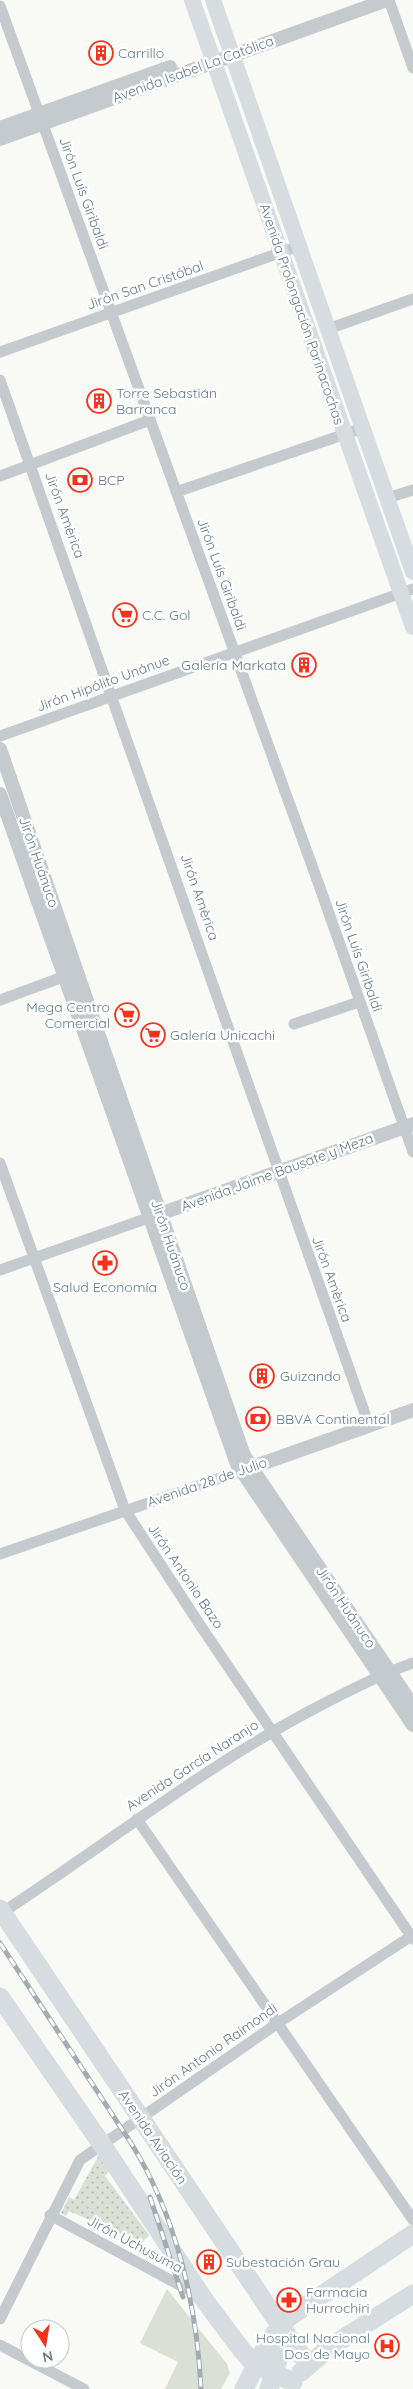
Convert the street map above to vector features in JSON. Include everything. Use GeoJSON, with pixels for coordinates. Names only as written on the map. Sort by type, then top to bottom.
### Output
{"type":"FeatureCollection","features":[{"type":"Feature","properties":{"kind":"main road","name":"Avenida Prolongación Parinacochas"},"geometry":{"type":"LineString","coordinates":[[192,0],[344,434],[407,591],[413,627]]}},
{"type":"Feature","properties":{"kind":"main road","name":"Avenida Prolongación Parinacochas"},"geometry":{"type":"LineString","coordinates":[[213,0],[413,572]]}},
{"type":"Feature","properties":{"kind":"main road","name":"Avenida Aviación"},"geometry":{"type":"LineString","coordinates":[[1,1912],[308,2364]]}},
{"type":"Feature","properties":{"kind":"main road"},"geometry":{"type":"LineString","coordinates":[[0,1997],[103,2146],[205,2301],[241,2349],[272,2381],[291,2386],[308,2364],[330,2347],[413,2294]]}},
{"type":"Feature","properties":{"kind":"main road"},"geometry":{"type":"LineString","coordinates":[[244,2389],[280,2325],[310,2301],[413,2234]]}},
{"type":"Feature","properties":{"kind":"main road"},"geometry":{"type":"LineString","coordinates":[[272,2381],[282,2347],[280,2325]]}},
{"type":"Feature","properties":{"kind":"street","name":"Avenida Isabel La Católica"},"geometry":{"type":"LineString","coordinates":[[0,128],[41,118],[231,50],[360,0]]}},
{"type":"Feature","properties":{"kind":"street","name":"Avenida Isabel La Católica"},"geometry":{"type":"LineString","coordinates":[[231,50],[388,0]]}},
{"type":"Feature","properties":{"kind":"street"},"geometry":{"type":"LineString","coordinates":[[388,0],[413,68]]}},
{"type":"Feature","properties":{"kind":"street","name":"Jirón Luís Giribaldi"},"geometry":{"type":"LineString","coordinates":[[0,6],[319,885],[359,1002],[409,1125],[413,1152]]}},
{"type":"Feature","properties":{"kind":"street","name":"Avenida Isabel La Católica"},"geometry":{"type":"LineString","coordinates":[[0,139],[41,118]]}},
{"type":"Feature","properties":{"kind":"street","name":"Jirón San Cristóbal"},"geometry":{"type":"LineString","coordinates":[[0,352],[299,246]]}},
{"type":"Feature","properties":{"kind":"street"},"geometry":{"type":"LineString","coordinates":[[328,329],[413,299]]}},
{"type":"Feature","properties":{"kind":"street","name":"Jirón Amèrica"},"geometry":{"type":"LineString","coordinates":[[0,380],[114,696],[277,1172],[369,1425]]}},
{"type":"Feature","properties":{"kind":"street"},"geometry":{"type":"LineString","coordinates":[[0,476],[150,420]]}},
{"type":"Feature","properties":{"kind":"street"},"geometry":{"type":"LineString","coordinates":[[176,492],[363,428]]}},
{"type":"Feature","properties":{"kind":"street"},"geometry":{"type":"LineString","coordinates":[[387,498],[413,490]]}},
{"type":"Feature","properties":{"kind":"street","name":"Jirón Hipólito Unánue"},"geometry":{"type":"LineString","coordinates":[[0,736],[407,591]]}},
{"type":"Feature","properties":{"kind":"street","name":"Jirón Huánuco"},"geometry":{"type":"LineString","coordinates":[[0,749],[70,974]]}},
{"type":"Feature","properties":{"kind":"street","name":"Jirón Huánuco"},"geometry":{"type":"LineString","coordinates":[[0,794],[70,974],[246,1469],[384,1673],[413,1725]]}},
{"type":"Feature","properties":{"kind":"street"},"geometry":{"type":"LineString","coordinates":[[0,1000],[70,974]]}},
{"type":"Feature","properties":{"kind":"street"},"geometry":{"type":"LineString","coordinates":[[294,1024],[359,1002]]}},
{"type":"Feature","properties":{"kind":"street","name":"Avenida Jaime Bausate y Meza"},"geometry":{"type":"LineString","coordinates":[[0,1270],[409,1125]]}},
{"type":"Feature","properties":{"kind":"street","name":"Jirón Antonio Bazo"},"geometry":{"type":"LineString","coordinates":[[0,1162],[125,1510],[140,1537],[271,1732],[412,1937]]}},
{"type":"Feature","properties":{"kind":"street","name":"Avenida 28 de Julio"},"geometry":{"type":"LineString","coordinates":[[0,1554],[413,1410]]}},
{"type":"Feature","properties":{"kind":"street","name":"Avenida García Naranjo"},"geometry":{"type":"LineString","coordinates":[[1,1912],[137,1819],[271,1732],[384,1673],[413,1663]]}},
{"type":"Feature","properties":{"kind":"street","name":"Jirón Huánuco"},"geometry":{"type":"LineString","coordinates":[[384,1673],[413,1706]]}},
{"type":"Feature","properties":{"kind":"street"},"geometry":{"type":"LineString","coordinates":[[137,1819],[413,2220]]}},
{"type":"Feature","properties":{"kind":"street","name":"Jirón Antonio Raimondi"},"geometry":{"type":"LineString","coordinates":[[0,2319],[50,2215],[80,2160],[103,2146],[278,2023],[412,1937]]}},
{"type":"Feature","properties":{"kind":"street","name":"Jirón Uchusuma"},"geometry":{"type":"LineString","coordinates":[[50,2215],[205,2301]]}},
{"type":"Feature","properties":{"kind":"street"},"geometry":{"type":"LineString","coordinates":[[0,2345],[84,2389]]}},
{"type":"Feature","properties":{"kind":"shaded area"},"geometry":{"type":"Polygon","coordinates":[[[99,2155],[109,2171],[105,2176],[149,2235],[142,2243],[69,2211],[66,2216],[61,2213],[69,2197],[74,2200],[99,2155]]]}},
{"type":"Feature","properties":{"kind":"shaded area"},"geometry":{"type":"Polygon","coordinates":[[[167,2289],[227,2364],[230,2373],[221,2389],[165,2389],[178,2362],[140,2343],[167,2289]]]}},
{"type":"Feature","properties":{"kind":"railway"},"geometry":{"type":"LineString","coordinates":[[0,1943],[131,2143],[147,2171],[172,2230],[189,2293],[195,2325],[201,2389]]}},
{"type":"Feature","properties":{"kind":"railway"},"geometry":{"type":"LineString","coordinates":[[150,2197],[183,2297]]}},
{"type":"Feature","properties":{"kind":"place","name":"Carrillo"},"geometry":{"type":"Point","coordinates":[101,53]}},
{"type":"Feature","properties":{"kind":"place","name":"Torre Sebastián Barranca"},"geometry":{"type":"Point","coordinates":[99,401]}},
{"type":"Feature","properties":{"kind":"place","name":"BCP"},"geometry":{"type":"Point","coordinates":[80,480]}},
{"type":"Feature","properties":{"kind":"place","name":"C.C. Gol"},"geometry":{"type":"Point","coordinates":[125,615]}},
{"type":"Feature","properties":{"kind":"place","name":"Galería Markata"},"geometry":{"type":"Point","coordinates":[304,665]}},
{"type":"Feature","properties":{"kind":"place","name":"Mega Centro Comercial"},"geometry":{"type":"Point","coordinates":[127,1015]}},
{"type":"Feature","properties":{"kind":"place","name":"Galería Unicachi"},"geometry":{"type":"Point","coordinates":[153,1035]}},
{"type":"Feature","properties":{"kind":"place","name":"Salud Economía"},"geometry":{"type":"Point","coordinates":[105,1263]}},
{"type":"Feature","properties":{"kind":"place","name":"Guizando"},"geometry":{"type":"Point","coordinates":[262,1376]}},
{"type":"Feature","properties":{"kind":"place","name":"BBVA Continental"},"geometry":{"type":"Point","coordinates":[258,1419]}},
{"type":"Feature","properties":{"kind":"place","name":"Subestación Grau"},"geometry":{"type":"Point","coordinates":[209,2262]}},
{"type":"Feature","properties":{"kind":"place","name":"Farmacia Hurrochiri"},"geometry":{"type":"Point","coordinates":[289,2300]}},
{"type":"Feature","properties":{"kind":"place","name":"Hospital Nacional Dos de Mayo"},"geometry":{"type":"Point","coordinates":[387,2346]}}]}
